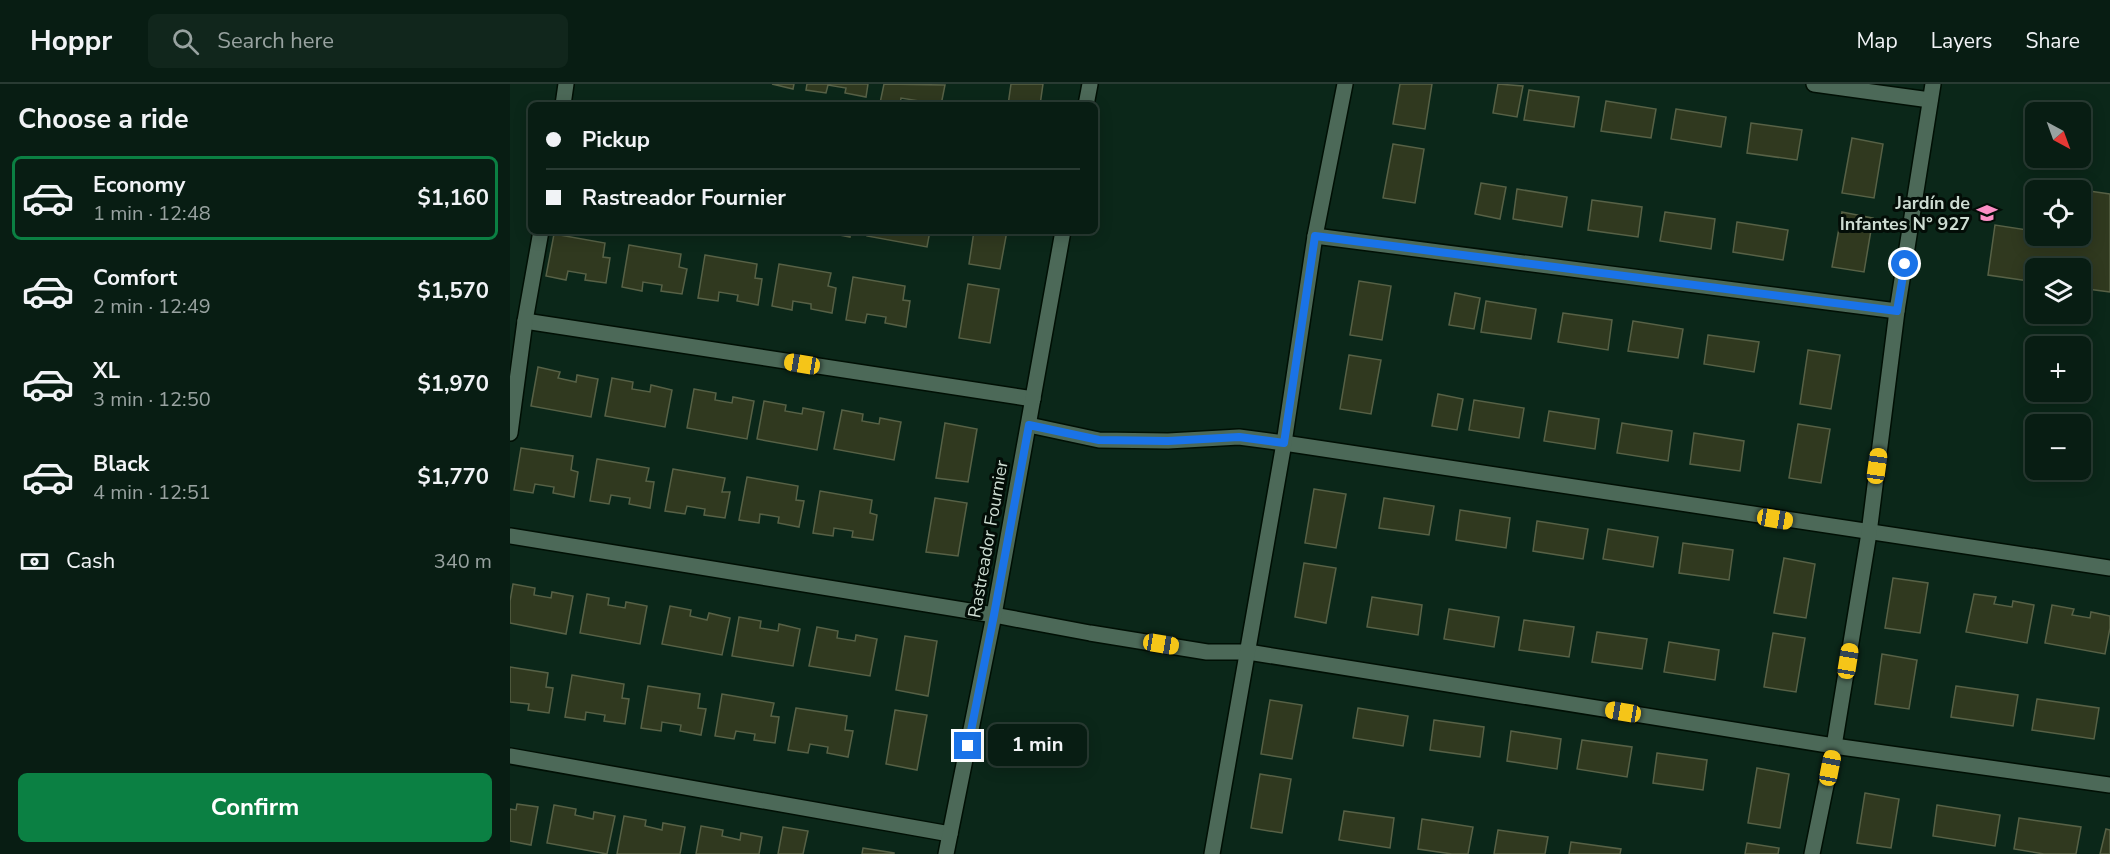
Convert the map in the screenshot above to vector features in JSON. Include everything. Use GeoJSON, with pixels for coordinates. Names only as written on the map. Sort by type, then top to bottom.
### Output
{"type":"FeatureCollection","features":[{"type":"Feature","properties":{"kind":"street"},"geometry":{"type":"LineString","coordinates":[[563,102],[566,84]]}},
{"type":"Feature","properties":{"kind":"street"},"geometry":{"type":"LineString","coordinates":[[1087,102],[1090,84]]}},
{"type":"Feature","properties":{"kind":"street"},"geometry":{"type":"LineString","coordinates":[[1212,854],[1284,443],[1315,236],[1345,84]]}},
{"type":"Feature","properties":{"kind":"street"},"geometry":{"type":"LineString","coordinates":[[1814,84],[1930,100]]}},
{"type":"Feature","properties":{"kind":"street"},"geometry":{"type":"LineString","coordinates":[[1812,854],[1834,746],[1869,533],[1897,311],[1933,84]]}},
{"type":"Feature","properties":{"kind":"street"},"geometry":{"type":"LineString","coordinates":[[510,433],[525,321],[540,234]]}},
{"type":"Feature","properties":{"kind":"street","name":"Rastreador Fournier"},"geometry":{"type":"LineString","coordinates":[[946,854],[994,615],[1062,234]]}},
{"type":"Feature","properties":{"kind":"street"},"geometry":{"type":"LineString","coordinates":[[1315,236],[1897,311]]}},
{"type":"Feature","properties":{"kind":"street"},"geometry":{"type":"LineString","coordinates":[[525,321],[1034,399]]}},
{"type":"Feature","properties":{"kind":"street"},"geometry":{"type":"LineString","coordinates":[[1029,425],[1099,440],[1168,441],[1239,437],[2110,568]]}},
{"type":"Feature","properties":{"kind":"street"},"geometry":{"type":"LineString","coordinates":[[510,536],[1207,652],[1248,652],[1834,746],[2110,785]]}},
{"type":"Feature","properties":{"kind":"street"},"geometry":{"type":"LineString","coordinates":[[510,756],[950,834]]}},
{"type":"Feature","properties":{"kind":"building"},"geometry":{"type":"Polygon","coordinates":[[[772,84],[794,84],[793,89],[772,84]]]}},
{"type":"Feature","properties":{"kind":"building"},"geometry":{"type":"Polygon","coordinates":[[[807,84],[868,84],[866,97],[845,93],[846,88],[828,85],[826,93],[806,90],[807,84]]]}},
{"type":"Feature","properties":{"kind":"building"},"geometry":{"type":"Polygon","coordinates":[[[884,84],[945,85],[942,102],[920,102],[901,98],[900,102],[880,102],[884,84]]]}},
{"type":"Feature","properties":{"kind":"building"},"geometry":{"type":"Polygon","coordinates":[[[1011,84],[1043,84],[1040,102],[1008,102],[1011,84]]]}},
{"type":"Feature","properties":{"kind":"building"},"geometry":{"type":"Polygon","coordinates":[[[1400,84],[1432,84],[1425,129],[1393,124],[1400,84]]]}},
{"type":"Feature","properties":{"kind":"building"},"geometry":{"type":"Polygon","coordinates":[[[1498,84],[1523,86],[1517,117],[1493,113],[1498,84]]]}},
{"type":"Feature","properties":{"kind":"building"},"geometry":{"type":"Polygon","coordinates":[[[1529,90],[1579,97],[1574,127],[1524,120],[1529,90]]]}},
{"type":"Feature","properties":{"kind":"building"},"geometry":{"type":"Polygon","coordinates":[[[1606,101],[1656,109],[1651,138],[1601,131],[1606,101]]]}},
{"type":"Feature","properties":{"kind":"building"},"geometry":{"type":"Polygon","coordinates":[[[1676,109],[1726,117],[1721,147],[1671,139],[1676,109]]]}},
{"type":"Feature","properties":{"kind":"building"},"geometry":{"type":"Polygon","coordinates":[[[1751,123],[1802,130],[1797,160],[1747,153],[1751,123]]]}},
{"type":"Feature","properties":{"kind":"building"},"geometry":{"type":"Polygon","coordinates":[[[1852,138],[1883,144],[1874,198],[1842,193],[1852,138]]]}},
{"type":"Feature","properties":{"kind":"building"},"geometry":{"type":"Polygon","coordinates":[[[1393,144],[1424,149],[1415,203],[1383,198],[1393,144]]]}},
{"type":"Feature","properties":{"kind":"building"},"geometry":{"type":"Polygon","coordinates":[[[1481,183],[1506,187],[1500,219],[1475,214],[1481,183]]]}},
{"type":"Feature","properties":{"kind":"building"},"geometry":{"type":"Polygon","coordinates":[[[1517,189],[1567,197],[1562,227],[1513,219],[1517,189]]]}},
{"type":"Feature","properties":{"kind":"building"},"geometry":{"type":"Polygon","coordinates":[[[2091,191],[2110,194],[2110,292],[2091,289],[2091,258],[2025,258],[2025,280],[1988,275],[1995,225],[2025,230],[2025,246],[2091,246],[2091,191]]]}},
{"type":"Feature","properties":{"kind":"building"},"geometry":{"type":"Polygon","coordinates":[[[1592,200],[1642,207],[1638,237],[1588,230],[1592,200]]]}},
{"type":"Feature","properties":{"kind":"building"},"geometry":{"type":"Polygon","coordinates":[[[1665,212],[1715,219],[1711,249],[1660,241],[1665,212]]]}},
{"type":"Feature","properties":{"kind":"building"},"geometry":{"type":"Polygon","coordinates":[[[1842,212],[1873,218],[1864,272],[1832,267],[1842,212]]]}},
{"type":"Feature","properties":{"kind":"building"},"geometry":{"type":"Polygon","coordinates":[[[1737,222],[1788,230],[1783,260],[1733,252],[1737,222]]]}},
{"type":"Feature","properties":{"kind":"building"},"geometry":{"type":"Polygon","coordinates":[[[554,234],[605,243],[603,257],[610,258],[606,283],[585,280],[586,274],[568,271],[566,280],[546,276],[554,234]]]}},
{"type":"Feature","properties":{"kind":"building"},"geometry":{"type":"Polygon","coordinates":[[[835,234],[850,234],[850,237],[835,234]]]}},
{"type":"Feature","properties":{"kind":"building"},"geometry":{"type":"Polygon","coordinates":[[[867,234],[929,234],[927,247],[867,236],[867,234]]]}},
{"type":"Feature","properties":{"kind":"building"},"geometry":{"type":"Polygon","coordinates":[[[974,234],[1006,234],[1000,269],[969,264],[974,234]]]}},
{"type":"Feature","properties":{"kind":"building"},"geometry":{"type":"Polygon","coordinates":[[[629,245],[681,254],[679,267],[687,269],[682,294],[661,291],[662,285],[643,282],[642,291],[622,287],[629,245]]]}},
{"type":"Feature","properties":{"kind":"building"},"geometry":{"type":"Polygon","coordinates":[[[705,255],[757,264],[755,278],[762,279],[758,305],[737,301],[738,295],[719,292],[718,301],[698,298],[705,255]]]}},
{"type":"Feature","properties":{"kind":"building"},"geometry":{"type":"Polygon","coordinates":[[[779,264],[831,273],[828,286],[836,288],[832,313],[811,309],[811,304],[793,301],[792,310],[772,306],[779,264]]]}},
{"type":"Feature","properties":{"kind":"building"},"geometry":{"type":"Polygon","coordinates":[[[853,277],[905,286],[903,300],[910,301],[906,327],[885,323],[886,317],[867,314],[865,323],[846,320],[853,277]]]}},
{"type":"Feature","properties":{"kind":"building"},"geometry":{"type":"Polygon","coordinates":[[[1359,281],[1391,286],[1382,340],[1350,335],[1359,281]]]}},
{"type":"Feature","properties":{"kind":"building"},"geometry":{"type":"Polygon","coordinates":[[[968,284],[999,289],[990,343],[959,338],[968,284]]]}},
{"type":"Feature","properties":{"kind":"building"},"geometry":{"type":"Polygon","coordinates":[[[1455,293],[1480,298],[1474,329],[1449,325],[1455,293]]]}},
{"type":"Feature","properties":{"kind":"building"},"geometry":{"type":"Polygon","coordinates":[[[1486,301],[1536,309],[1531,339],[1481,332],[1486,301]]]}},
{"type":"Feature","properties":{"kind":"building"},"geometry":{"type":"Polygon","coordinates":[[[1563,313],[1612,320],[1608,350],[1558,342],[1563,313]]]}},
{"type":"Feature","properties":{"kind":"building"},"geometry":{"type":"Polygon","coordinates":[[[1633,321],[1683,329],[1678,358],[1628,351],[1633,321]]]}},
{"type":"Feature","properties":{"kind":"building"},"geometry":{"type":"Polygon","coordinates":[[[1708,335],[1759,342],[1754,372],[1704,364],[1708,335]]]}},
{"type":"Feature","properties":{"kind":"building"},"geometry":{"type":"Polygon","coordinates":[[[1808,350],[1840,355],[1831,409],[1800,404],[1808,350]]]}},
{"type":"Feature","properties":{"kind":"building"},"geometry":{"type":"Polygon","coordinates":[[[1349,355],[1381,360],[1371,414],[1340,409],[1349,355]]]}},
{"type":"Feature","properties":{"kind":"building"},"geometry":{"type":"Polygon","coordinates":[[[538,367],[560,372],[558,378],[576,382],[577,375],[598,379],[591,417],[531,406],[538,367]]]}},
{"type":"Feature","properties":{"kind":"building"},"geometry":{"type":"Polygon","coordinates":[[[612,378],[633,382],[632,389],[650,392],[651,385],[672,390],[665,427],[605,416],[612,378]]]}},
{"type":"Feature","properties":{"kind":"building"},"geometry":{"type":"Polygon","coordinates":[[[694,389],[716,393],[715,400],[732,403],[733,397],[754,401],[747,439],[687,428],[694,389]]]}},
{"type":"Feature","properties":{"kind":"building"},"geometry":{"type":"Polygon","coordinates":[[[1438,394],[1463,399],[1457,430],[1432,426],[1438,394]]]}},
{"type":"Feature","properties":{"kind":"building"},"geometry":{"type":"Polygon","coordinates":[[[1474,400],[1524,408],[1519,438],[1469,430],[1474,400]]]}},
{"type":"Feature","properties":{"kind":"building"},"geometry":{"type":"Polygon","coordinates":[[[764,401],[786,405],[785,411],[802,414],[803,408],[824,412],[817,450],[757,439],[764,401]]]}},
{"type":"Feature","properties":{"kind":"building"},"geometry":{"type":"Polygon","coordinates":[[[842,410],[863,414],[862,421],[879,424],[880,418],[901,422],[894,460],[834,449],[842,410]]]}},
{"type":"Feature","properties":{"kind":"building"},"geometry":{"type":"Polygon","coordinates":[[[1549,411],[1599,419],[1595,449],[1544,441],[1549,411]]]}},
{"type":"Feature","properties":{"kind":"building"},"geometry":{"type":"Polygon","coordinates":[[[945,423],[977,429],[968,482],[936,478],[945,423]]]}},
{"type":"Feature","properties":{"kind":"building"},"geometry":{"type":"Polygon","coordinates":[[[1622,423],[1672,431],[1668,461],[1617,453],[1622,423]]]}},
{"type":"Feature","properties":{"kind":"building"},"geometry":{"type":"Polygon","coordinates":[[[1798,424],[1830,429],[1821,483],[1789,478],[1798,424]]]}},
{"type":"Feature","properties":{"kind":"building"},"geometry":{"type":"Polygon","coordinates":[[[1694,433],[1744,441],[1740,471],[1690,464],[1694,433]]]}},
{"type":"Feature","properties":{"kind":"building"},"geometry":{"type":"Polygon","coordinates":[[[521,448],[573,456],[571,470],[578,472],[574,497],[553,493],[554,487],[535,484],[533,493],[514,490],[521,448]]]}},
{"type":"Feature","properties":{"kind":"building"},"geometry":{"type":"Polygon","coordinates":[[[597,459],[649,468],[646,481],[654,482],[650,508],[629,504],[630,498],[611,495],[609,504],[590,501],[597,459]]]}},
{"type":"Feature","properties":{"kind":"building"},"geometry":{"type":"Polygon","coordinates":[[[673,469],[725,478],[722,492],[730,492],[725,518],[704,515],[705,509],[687,506],[685,514],[665,511],[673,469]]]}},
{"type":"Feature","properties":{"kind":"building"},"geometry":{"type":"Polygon","coordinates":[[[747,477],[798,486],[796,500],[804,501],[799,527],[778,523],[779,517],[760,514],[759,523],[739,520],[747,477]]]}},
{"type":"Feature","properties":{"kind":"building"},"geometry":{"type":"Polygon","coordinates":[[[1314,489],[1346,494],[1336,548],[1305,543],[1314,489]]]}},
{"type":"Feature","properties":{"kind":"building"},"geometry":{"type":"Polygon","coordinates":[[[820,491],[872,500],[870,513],[877,515],[873,540],[852,537],[853,531],[834,528],[833,536],[813,533],[820,491]]]}},
{"type":"Feature","properties":{"kind":"building"},"geometry":{"type":"Polygon","coordinates":[[[935,498],[967,503],[958,556],[926,552],[935,498]]]}},
{"type":"Feature","properties":{"kind":"building"},"geometry":{"type":"Polygon","coordinates":[[[1384,498],[1434,506],[1429,535],[1379,528],[1384,498]]]}},
{"type":"Feature","properties":{"kind":"building"},"geometry":{"type":"Polygon","coordinates":[[[1460,510],[1510,518],[1506,548],[1456,540],[1460,510]]]}},
{"type":"Feature","properties":{"kind":"building"},"geometry":{"type":"Polygon","coordinates":[[[1537,521],[1588,529],[1583,559],[1533,551],[1537,521]]]}},
{"type":"Feature","properties":{"kind":"building"},"geometry":{"type":"Polygon","coordinates":[[[1608,529],[1658,537],[1653,567],[1603,559],[1608,529]]]}},
{"type":"Feature","properties":{"kind":"building"},"geometry":{"type":"Polygon","coordinates":[[[1683,543],[1733,550],[1729,580],[1679,573],[1683,543]]]}},
{"type":"Feature","properties":{"kind":"building"},"geometry":{"type":"Polygon","coordinates":[[[1784,558],[1815,564],[1806,618],[1774,613],[1784,558]]]}},
{"type":"Feature","properties":{"kind":"building"},"geometry":{"type":"Polygon","coordinates":[[[1304,563],[1336,568],[1326,623],[1295,617],[1304,563]]]}},
{"type":"Feature","properties":{"kind":"building"},"geometry":{"type":"Polygon","coordinates":[[[1893,578],[1928,583],[1920,633],[1885,628],[1893,578]]]}},
{"type":"Feature","properties":{"kind":"building"},"geometry":{"type":"Polygon","coordinates":[[[513,584],[535,588],[534,595],[551,598],[552,592],[573,596],[566,634],[510,623],[513,584]]]}},
{"type":"Feature","properties":{"kind":"building"},"geometry":{"type":"Polygon","coordinates":[[[587,594],[609,598],[608,605],[625,608],[626,602],[647,606],[640,644],[580,633],[587,594]]]}},
{"type":"Feature","properties":{"kind":"building"},"geometry":{"type":"Polygon","coordinates":[[[1974,594],[1996,597],[1994,604],[2012,607],[2013,601],[2034,605],[2027,643],[1966,632],[1974,594]]]}},
{"type":"Feature","properties":{"kind":"building"},"geometry":{"type":"Polygon","coordinates":[[[1372,597],[1422,605],[1418,635],[1367,627],[1372,597]]]}},
{"type":"Feature","properties":{"kind":"building"},"geometry":{"type":"Polygon","coordinates":[[[2052,605],[2074,609],[2072,615],[2090,618],[2091,612],[2110,616],[2105,654],[2045,643],[2052,605]]]}},
{"type":"Feature","properties":{"kind":"building"},"geometry":{"type":"Polygon","coordinates":[[[670,606],[691,610],[690,616],[707,620],[709,613],[730,618],[722,655],[662,644],[670,606]]]}},
{"type":"Feature","properties":{"kind":"building"},"geometry":{"type":"Polygon","coordinates":[[[1449,609],[1499,617],[1494,647],[1444,639],[1449,609]]]}},
{"type":"Feature","properties":{"kind":"building"},"geometry":{"type":"Polygon","coordinates":[[[739,617],[761,621],[760,628],[778,631],[779,624],[800,629],[793,666],[732,656],[739,617]]]}},
{"type":"Feature","properties":{"kind":"building"},"geometry":{"type":"Polygon","coordinates":[[[1524,620],[1574,627],[1569,657],[1519,650],[1524,620]]]}},
{"type":"Feature","properties":{"kind":"building"},"geometry":{"type":"Polygon","coordinates":[[[817,627],[838,631],[837,638],[855,641],[856,635],[877,639],[870,676],[809,666],[817,627]]]}},
{"type":"Feature","properties":{"kind":"building"},"geometry":{"type":"Polygon","coordinates":[[[1597,632],[1647,639],[1642,669],[1592,662],[1597,632]]]}},
{"type":"Feature","properties":{"kind":"building"},"geometry":{"type":"Polygon","coordinates":[[[1773,633],[1805,638],[1796,692],[1764,687],[1773,633]]]}},
{"type":"Feature","properties":{"kind":"building"},"geometry":{"type":"Polygon","coordinates":[[[905,636],[937,641],[928,696],[896,690],[905,636]]]}},
{"type":"Feature","properties":{"kind":"building"},"geometry":{"type":"Polygon","coordinates":[[[1669,642],[1719,650],[1715,680],[1664,672],[1669,642]]]}},
{"type":"Feature","properties":{"kind":"building"},"geometry":{"type":"Polygon","coordinates":[[[1882,654],[1917,660],[1909,709],[1875,704],[1882,654]]]}},
{"type":"Feature","properties":{"kind":"building"},"geometry":{"type":"Polygon","coordinates":[[[510,667],[548,673],[546,687],[553,688],[549,713],[528,710],[529,704],[510,702],[510,667]]]}},
{"type":"Feature","properties":{"kind":"building"},"geometry":{"type":"Polygon","coordinates":[[[572,675],[624,684],[622,698],[629,699],[625,724],[604,721],[605,715],[586,712],[585,720],[565,717],[572,675]]]}},
{"type":"Feature","properties":{"kind":"building"},"geometry":{"type":"Polygon","coordinates":[[[648,686],[700,694],[698,708],[706,709],[701,735],[680,731],[681,725],[662,722],[661,731],[641,728],[648,686]]]}},
{"type":"Feature","properties":{"kind":"building"},"geometry":{"type":"Polygon","coordinates":[[[1956,686],[2018,695],[2013,726],[1951,717],[1956,686]]]}},
{"type":"Feature","properties":{"kind":"building"},"geometry":{"type":"Polygon","coordinates":[[[722,694],[774,703],[771,716],[779,717],[775,743],[754,740],[755,734],[736,731],[734,739],[715,736],[722,694]]]}},
{"type":"Feature","properties":{"kind":"building"},"geometry":{"type":"Polygon","coordinates":[[[2037,699],[2099,708],[2094,739],[2032,730],[2037,699]]]}},
{"type":"Feature","properties":{"kind":"building"},"geometry":{"type":"Polygon","coordinates":[[[1270,700],[1302,705],[1292,759],[1261,754],[1270,700]]]}},
{"type":"Feature","properties":{"kind":"building"},"geometry":{"type":"Polygon","coordinates":[[[796,708],[847,716],[845,730],[853,731],[848,757],[827,753],[828,747],[810,744],[808,753],[788,750],[796,708]]]}},
{"type":"Feature","properties":{"kind":"building"},"geometry":{"type":"Polygon","coordinates":[[[1358,708],[1408,716],[1403,746],[1353,738],[1358,708]]]}},
{"type":"Feature","properties":{"kind":"building"},"geometry":{"type":"Polygon","coordinates":[[[895,710],[927,715],[917,770],[886,764],[895,710]]]}},
{"type":"Feature","properties":{"kind":"building"},"geometry":{"type":"Polygon","coordinates":[[[1434,720],[1484,727],[1480,757],[1430,750],[1434,720]]]}},
{"type":"Feature","properties":{"kind":"building"},"geometry":{"type":"Polygon","coordinates":[[[1511,731],[1561,739],[1557,769],[1507,761],[1511,731]]]}},
{"type":"Feature","properties":{"kind":"building"},"geometry":{"type":"Polygon","coordinates":[[[1582,740],[1632,747],[1627,777],[1577,769],[1582,740]]]}},
{"type":"Feature","properties":{"kind":"building"},"geometry":{"type":"Polygon","coordinates":[[[1657,753],[1707,760],[1703,790],[1653,783],[1657,753]]]}},
{"type":"Feature","properties":{"kind":"building"},"geometry":{"type":"Polygon","coordinates":[[[1757,768],[1789,774],[1780,828],[1748,823],[1757,768]]]}},
{"type":"Feature","properties":{"kind":"building"},"geometry":{"type":"Polygon","coordinates":[[[1260,774],[1291,779],[1282,833],[1251,828],[1260,774]]]}},
{"type":"Feature","properties":{"kind":"building"},"geometry":{"type":"Polygon","coordinates":[[[1865,793],[1899,799],[1891,848],[1857,843],[1865,793]]]}},
{"type":"Feature","properties":{"kind":"building"},"geometry":{"type":"Polygon","coordinates":[[[517,804],[538,807],[531,845],[510,841],[510,809],[516,810],[517,804]]]}},
{"type":"Feature","properties":{"kind":"building"},"geometry":{"type":"Polygon","coordinates":[[[554,805],[576,809],[575,815],[593,819],[594,812],[615,816],[607,854],[547,843],[554,805]]]}},
{"type":"Feature","properties":{"kind":"building"},"geometry":{"type":"Polygon","coordinates":[[[1937,805],[2000,815],[1995,846],[1933,836],[1937,805]]]}},
{"type":"Feature","properties":{"kind":"building"},"geometry":{"type":"Polygon","coordinates":[[[1344,811],[1394,818],[1390,848],[1339,840],[1344,811]]]}},
{"type":"Feature","properties":{"kind":"building"},"geometry":{"type":"Polygon","coordinates":[[[624,816],[646,820],[645,826],[662,830],[663,823],[685,827],[680,854],[617,854],[624,816]]]}},
{"type":"Feature","properties":{"kind":"building"},"geometry":{"type":"Polygon","coordinates":[[[2019,818],[2081,827],[2076,854],[2044,854],[2014,849],[2019,818]]]}},
{"type":"Feature","properties":{"kind":"building"},"geometry":{"type":"Polygon","coordinates":[[[1422,819],[1473,827],[1468,854],[1418,849],[1422,819]]]}},
{"type":"Feature","properties":{"kind":"building"},"geometry":{"type":"Polygon","coordinates":[[[701,826],[723,830],[722,836],[740,840],[741,833],[762,837],[759,854],[696,854],[701,826]]]}},
{"type":"Feature","properties":{"kind":"building"},"geometry":{"type":"Polygon","coordinates":[[[783,827],[808,831],[803,854],[778,854],[783,827]]]}},
{"type":"Feature","properties":{"kind":"building"},"geometry":{"type":"Polygon","coordinates":[[[2106,829],[2110,830],[2110,854],[2100,854],[2106,829]]]}},
{"type":"Feature","properties":{"kind":"building"},"geometry":{"type":"Polygon","coordinates":[[[1498,830],[1548,837],[1545,854],[1494,854],[1498,830]]]}},
{"type":"Feature","properties":{"kind":"building"},"geometry":{"type":"Polygon","coordinates":[[[1571,842],[1621,849],[1620,854],[1569,854],[1571,842]]]}},
{"type":"Feature","properties":{"kind":"building"},"geometry":{"type":"Polygon","coordinates":[[[1747,843],[1779,848],[1778,854],[1745,854],[1747,843]]]}},
{"type":"Feature","properties":{"kind":"building"},"geometry":{"type":"Polygon","coordinates":[[[863,848],[894,853],[894,854],[862,854],[863,848]]]}},
{"type":"Feature","properties":{"kind":"place","name":"Jardín de Infantes N° 927"},"geometry":{"type":"Point","coordinates":[1987,213]}},
{"type":"Feature","properties":{"kind":"route"},"geometry":{"type":"LineString","coordinates":[[968,746],[1029,425],[1099,440],[1168,441],[1239,437],[1284,443],[1315,236],[1897,311],[1905,264]]}}]}
